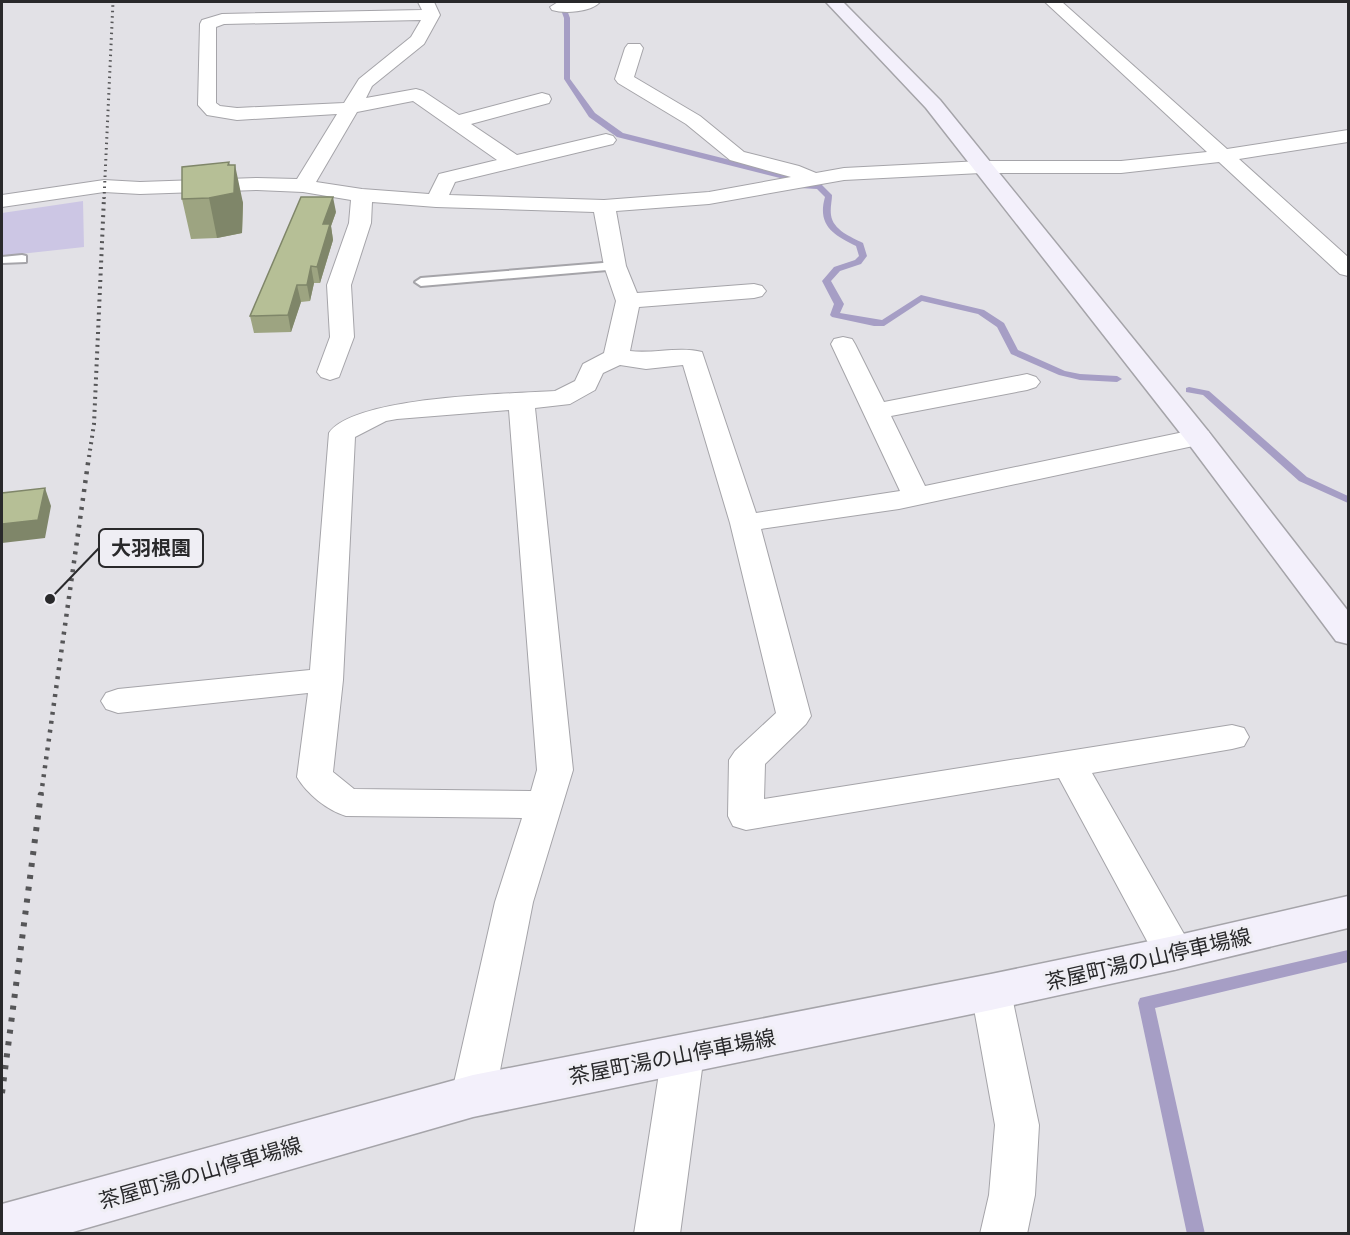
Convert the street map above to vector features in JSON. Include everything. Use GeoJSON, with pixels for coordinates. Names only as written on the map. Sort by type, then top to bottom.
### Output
{"type":"FeatureCollection","features":[{"type":"Feature","properties":{"kind":"street"},"geometry":{"type":"LineString","coordinates":[[566,7],[592,2]]}},
{"type":"Feature","properties":{"kind":"street"},"geometry":{"type":"LineString","coordinates":[[834,2],[933,104],[1198,437],[1348,633]]}},
{"type":"Feature","properties":{"kind":"street"},"geometry":{"type":"LineString","coordinates":[[1053,2],[1348,269]]}},
{"type":"Feature","properties":{"kind":"street"},"geometry":{"type":"LineString","coordinates":[[303,186],[350,108],[355,97],[365,83],[418,40],[429,8],[222,19],[208,24],[205,95],[207,105],[214,111],[237,114],[350,108],[370,102],[417,95],[514,162]]}},
{"type":"Feature","properties":{"kind":"street"},"geometry":{"type":"LineString","coordinates":[[634,48],[624,78],[693,120],[737,156],[792,170],[810,180]]}},
{"type":"Feature","properties":{"kind":"street"},"geometry":{"type":"LineString","coordinates":[[456,122],[542,99]]}},
{"type":"Feature","properties":{"kind":"street"},"geometry":{"type":"LineString","coordinates":[[2,201],[105,186],[140,188],[257,184],[303,186],[362,195],[436,201],[604,206],[709,198],[844,174],[981,167],[1121,167],[1223,156],[1348,136]]}},
{"type":"Feature","properties":{"kind":"street"},"geometry":{"type":"LineString","coordinates":[[436,201],[446,178],[606,140]]}},
{"type":"Feature","properties":{"kind":"street"},"geometry":{"type":"LineString","coordinates":[[330,372],[342,337],[339,285],[360,223],[362,195]]}},
{"type":"Feature","properties":{"kind":"street"},"geometry":{"type":"LineString","coordinates":[[604,206],[615,266],[628,301],[616,357]]}},
{"type":"Feature","properties":{"kind":"street"},"geometry":{"type":"LineString","coordinates":[[628,301],[754,291]]}},
{"type":"Feature","properties":{"kind":"street"},"geometry":{"type":"LineString","coordinates":[[843,344],[916,496]]}},
{"type":"Feature","properties":{"kind":"street"},"geometry":{"type":"LineString","coordinates":[[543,805],[346,802],[315,777],[326,680],[342,433],[378,415],[397,411],[561,398],[586,385],[592,369],[616,357],[646,361],[693,357],[745,523],[794,716],[747,760],[746,816],[1232,737]]}},
{"type":"Feature","properties":{"kind":"street"},"geometry":{"type":"LineString","coordinates":[[876,411],[1027,382]]}},
{"type":"Feature","properties":{"kind":"street"},"geometry":{"type":"LineString","coordinates":[[473,1096],[514,902],[555,770],[521,401]]}},
{"type":"Feature","properties":{"kind":"street"},"geometry":{"type":"LineString","coordinates":[[745,523],[916,496],[1198,437]]}},
{"type":"Feature","properties":{"kind":"street"},"geometry":{"type":"LineString","coordinates":[[118,701],[326,680]]}},
{"type":"Feature","properties":{"kind":"street"},"geometry":{"type":"LineString","coordinates":[[1069,763],[1174,953]]}},
{"type":"Feature","properties":{"kind":"street","name":"茶屋町湯の山停車場線"},"geometry":{"type":"LineString","coordinates":[[2,1228],[43,1224],[473,1096],[991,992],[1174,953],[1348,912]]}},
{"type":"Feature","properties":{"kind":"street"},"geometry":{"type":"LineString","coordinates":[[991,992],[1017,1125],[1012,1195],[1003,1233]]}},
{"type":"Feature","properties":{"kind":"street"},"geometry":{"type":"LineString","coordinates":[[657,1233],[683,1054]]}},
{"type":"Feature","properties":{"kind":"lane"},"geometry":{"type":"LineString","coordinates":[[2,260],[22,259]]}},
{"type":"Feature","properties":{"kind":"lane"},"geometry":{"type":"LineString","coordinates":[[421,282],[615,266]]}},
{"type":"Feature","properties":{"kind":"shaded area"},"geometry":{"type":"Polygon","coordinates":[[[83,201],[84,247],[2,256],[2,213],[83,201]]]}},
{"type":"Feature","properties":{"kind":"building"},"geometry":{"type":"Polygon","coordinates":[[[229,162],[228,165],[235,165],[234,193],[209,198],[182,199],[182,167],[229,162]]]}},
{"type":"Feature","properties":{"kind":"building"},"geometry":{"type":"Polygon","coordinates":[[[301,197],[333,197],[323,224],[330,224],[317,267],[311,266],[307,285],[297,285],[288,315],[250,316],[301,197]]]}},
{"type":"Feature","properties":{"kind":"building"},"geometry":{"type":"Polygon","coordinates":[[[45,488],[38,520],[2,524],[2,493],[45,488]]]}},
{"type":"Feature","properties":{"kind":"waterway"},"geometry":{"type":"LineString","coordinates":[[561,2],[567,18],[567,79],[592,115],[620,135],[783,176],[803,186],[819,187],[829,197],[826,214],[828,221],[837,232],[860,245],[863,256],[858,262],[837,269],[826,281],[839,304],[835,315],[884,323],[921,298],[981,312],[1001,325],[1014,352],[1062,373],[1080,377],[1117,379]]}},
{"type":"Feature","properties":{"kind":"waterway"},"geometry":{"type":"LineString","coordinates":[[1189,390],[1206,393],[1303,479],[1348,500]]}},
{"type":"Feature","properties":{"kind":"waterway"},"geometry":{"type":"LineString","coordinates":[[1196,1234],[1146,1003],[1348,956]]}},
{"type":"Feature","properties":{"kind":"railway"},"geometry":{"type":"LineString","coordinates":[[104,199],[113,2]]}},
{"type":"Feature","properties":{"kind":"railway"},"geometry":{"type":"LineString","coordinates":[[89,457],[94,424],[104,197]]}},
{"type":"Feature","properties":{"kind":"railway"},"geometry":{"type":"LineString","coordinates":[[41,795],[89,456]]}},
{"type":"Feature","properties":{"kind":"railway"},"geometry":{"type":"LineString","coordinates":[[2,1093],[41,793]]}},
{"type":"Feature","properties":{"kind":"place","name":"大羽根園"},"geometry":{"type":"Point","coordinates":[50,599]}}]}
